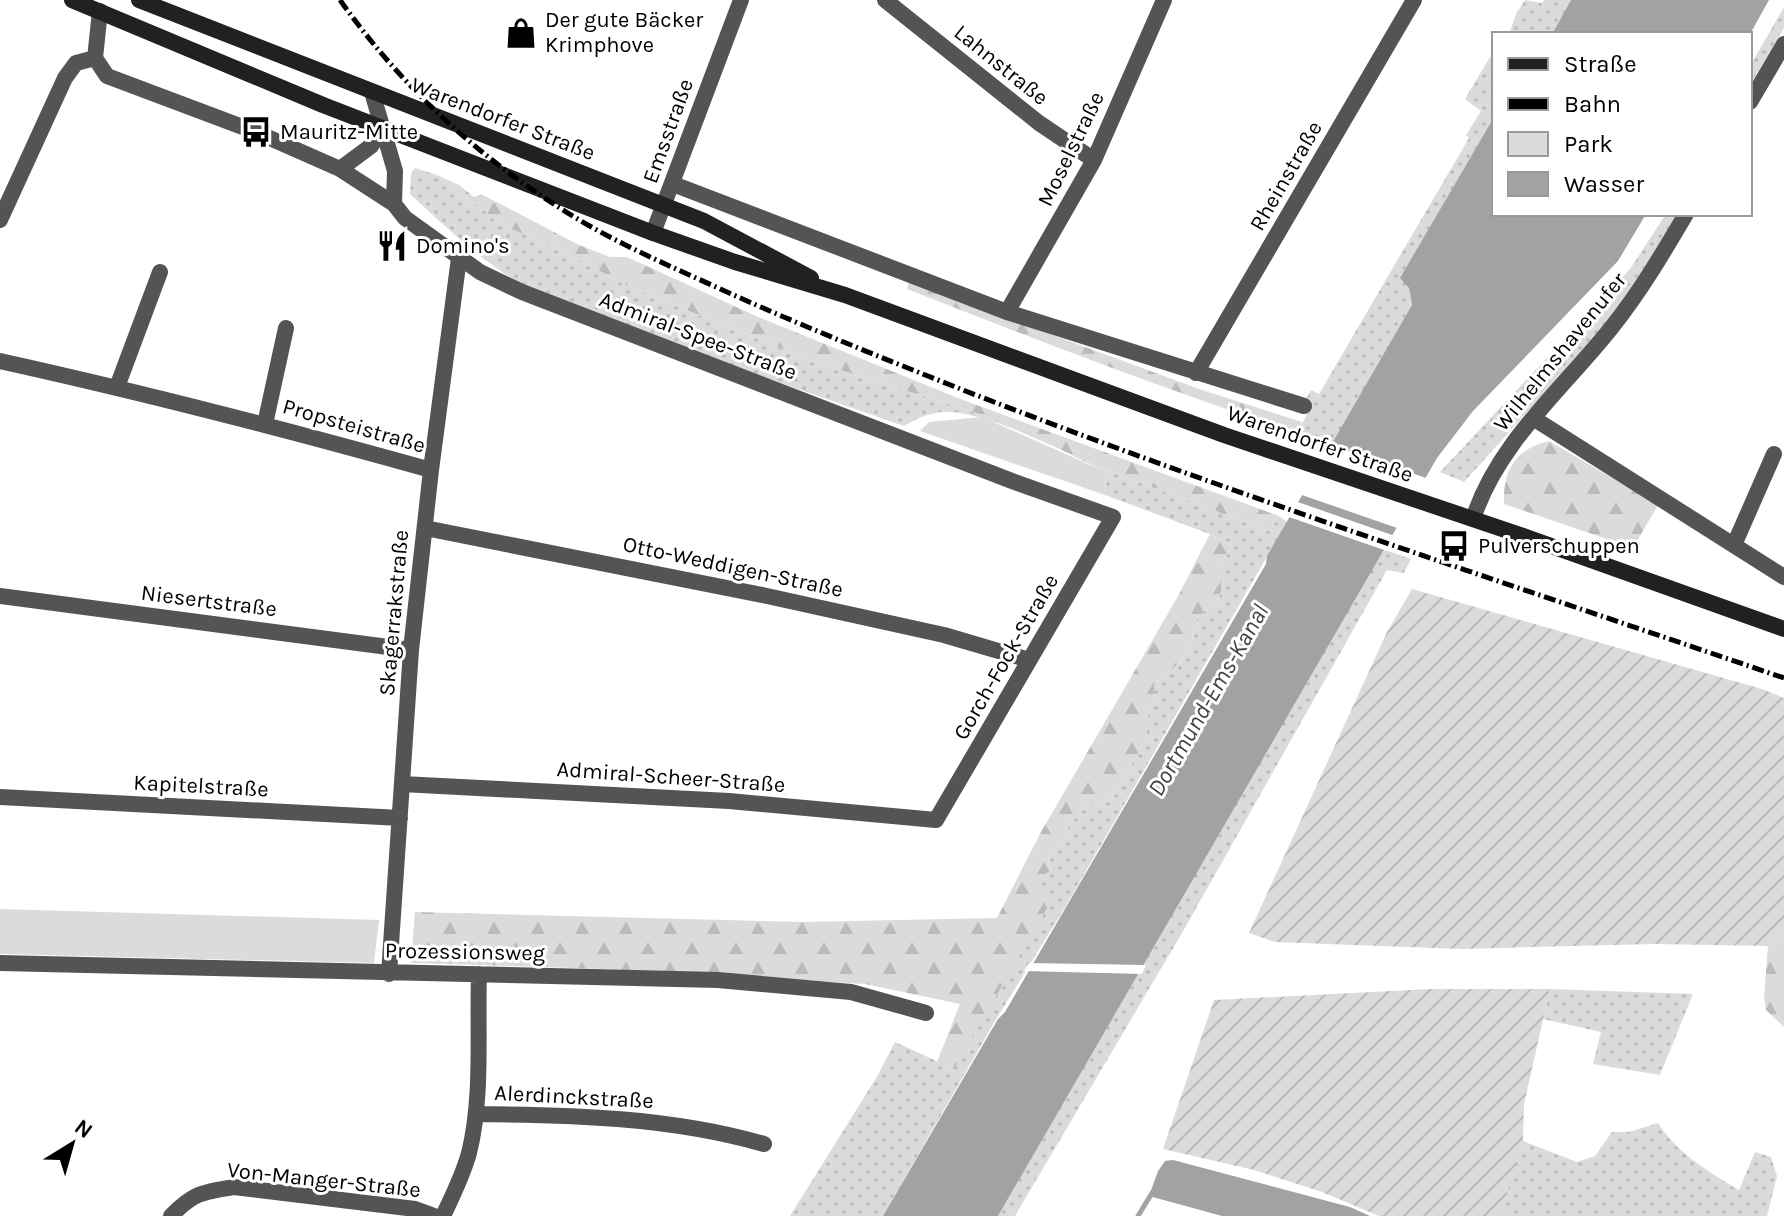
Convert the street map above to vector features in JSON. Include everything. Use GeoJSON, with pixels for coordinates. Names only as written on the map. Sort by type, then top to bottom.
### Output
{"type":"FeatureCollection","features":[{"type":"Feature","properties":{"kind":"main road","name":"Warendorfer Straße"},"geometry":{"type":"LineString","coordinates":[[72,0],[99,4],[209,59],[653,233],[845,295],[1307,464],[1784,629]]}},
{"type":"Feature","properties":{"kind":"main road","name":"Warendorfer Straße"},"geometry":{"type":"LineString","coordinates":[[139,0],[704,221],[845,295]]}},
{"type":"Feature","properties":{"kind":"main road"},"geometry":{"type":"LineString","coordinates":[[176,0],[195,22]]}},
{"type":"Feature","properties":{"kind":"street","name":"Emsstraße"},"geometry":{"type":"LineString","coordinates":[[653,233],[741,0]]}},
{"type":"Feature","properties":{"kind":"street","name":"Lahnstraße"},"geometry":{"type":"LineString","coordinates":[[885,0],[1039,123],[1094,160]]}},
{"type":"Feature","properties":{"kind":"street","name":"Moselstraße"},"geometry":{"type":"LineString","coordinates":[[1007,312],[1094,160],[1164,0]]}},
{"type":"Feature","properties":{"kind":"street","name":"Rheinstraße"},"geometry":{"type":"LineString","coordinates":[[1196,373],[1414,0]]}},
{"type":"Feature","properties":{"kind":"street"},"geometry":{"type":"LineString","coordinates":[[99,4],[95,58],[107,76],[256,132],[340,169],[394,204]]}},
{"type":"Feature","properties":{"kind":"street"},"geometry":{"type":"LineString","coordinates":[[1752,99],[1784,44]]}},
{"type":"Feature","properties":{"kind":"street"},"geometry":{"type":"LineString","coordinates":[[0,220],[7,185],[65,78],[76,63],[95,58]]}},
{"type":"Feature","properties":{"kind":"street"},"geometry":{"type":"LineString","coordinates":[[372,92],[395,171],[394,204]]}},
{"type":"Feature","properties":{"kind":"street"},"geometry":{"type":"LineString","coordinates":[[340,169],[371,146],[382,128]]}},
{"type":"Feature","properties":{"kind":"street","name":"Warendorfer Straße"},"geometry":{"type":"LineString","coordinates":[[673,184],[1007,312],[1304,406]]}},
{"type":"Feature","properties":{"kind":"street","name":"Admiral-Spee-Straße"},"geometry":{"type":"LineString","coordinates":[[394,204],[405,218],[459,258],[522,292],[1113,517]]}},
{"type":"Feature","properties":{"kind":"street","name":"Wilhelmshavenufer"},"geometry":{"type":"LineString","coordinates":[[1473,519],[1483,491],[1510,447],[1619,318],[1685,216]]}},
{"type":"Feature","properties":{"kind":"street","name":"Skagerrakstraße"},"geometry":{"type":"LineString","coordinates":[[389,974],[411,650],[459,258]]}},
{"type":"Feature","properties":{"kind":"street"},"geometry":{"type":"LineString","coordinates":[[117,387],[160,272]]}},
{"type":"Feature","properties":{"kind":"street","name":"Propsteistraße"},"geometry":{"type":"LineString","coordinates":[[265,424],[286,328]]}},
{"type":"Feature","properties":{"kind":"street","name":"Propsteistraße"},"geometry":{"type":"LineString","coordinates":[[0,361],[265,424],[431,470]]}},
{"type":"Feature","properties":{"kind":"street"},"geometry":{"type":"LineString","coordinates":[[1533,418],[1784,577]]}},
{"type":"Feature","properties":{"kind":"street"},"geometry":{"type":"LineString","coordinates":[[1734,545],[1774,454]]}},
{"type":"Feature","properties":{"kind":"street","name":"Gorch-Fock-Straße"},"geometry":{"type":"LineString","coordinates":[[936,820],[1113,517]]}},
{"type":"Feature","properties":{"kind":"street","name":"Otto-Weddigen-Straße"},"geometry":{"type":"LineString","coordinates":[[425,528],[767,596],[944,635],[1029,660]]}},
{"type":"Feature","properties":{"kind":"street","name":"Niesertstraße"},"geometry":{"type":"LineString","coordinates":[[0,596],[411,650]]}},
{"type":"Feature","properties":{"kind":"street","name":"Admiral-Scheer-Straße"},"geometry":{"type":"LineString","coordinates":[[402,784],[729,801],[936,820]]}},
{"type":"Feature","properties":{"kind":"street","name":"Kapitelstraße"},"geometry":{"type":"LineString","coordinates":[[0,797],[400,818]]}},
{"type":"Feature","properties":{"kind":"street","name":"Prozessionsweg"},"geometry":{"type":"LineString","coordinates":[[0,963],[718,980],[851,992],[926,1013]]}},
{"type":"Feature","properties":{"kind":"street","name":"Alerdinckstraße"},"geometry":{"type":"LineString","coordinates":[[443,1216],[459,1183],[476,1114],[479,974]]}},
{"type":"Feature","properties":{"kind":"street","name":"Alerdinckstraße"},"geometry":{"type":"LineString","coordinates":[[476,1114],[629,1118],[732,1135],[764,1144]]}},
{"type":"Feature","properties":{"kind":"street","name":"Von-Manger-Straße"},"geometry":{"type":"LineString","coordinates":[[171,1216],[188,1198],[234,1187],[415,1209],[434,1216]]}},
{"type":"Feature","properties":{"kind":"green space"},"geometry":{"type":"Polygon","coordinates":[[[1525,0],[1542,3],[1544,0],[1571,0],[1553,32],[1510,32],[1525,0]]]}},
{"type":"Feature","properties":{"kind":"green space"},"geometry":{"type":"Polygon","coordinates":[[[1784,7],[1784,28],[1752,82],[1752,63],[1784,7]]]}},
{"type":"Feature","properties":{"kind":"green space"},"geometry":{"type":"Polygon","coordinates":[[[1492,56],[1492,120],[1401,277],[1409,288],[1412,305],[1333,445],[1298,433],[1311,405],[1305,401],[1311,390],[1319,394],[1469,138],[1466,135],[1481,111],[1465,99],[1492,56]]]}},
{"type":"Feature","properties":{"kind":"green space"},"geometry":{"type":"Polygon","coordinates":[[[415,168],[437,175],[503,225],[562,251],[628,286],[809,360],[983,415],[1025,434],[962,413],[934,413],[904,426],[726,364],[530,289],[482,257],[410,194],[411,175],[415,168]]]}},
{"type":"Feature","properties":{"kind":"green space"},"geometry":{"type":"Polygon","coordinates":[[[437,175],[459,185],[474,197],[481,194],[579,245],[610,257],[627,257],[756,316],[963,400],[1279,516],[1269,531],[1107,470],[983,415],[809,360],[628,286],[562,251],[503,225],[437,175]]]}},
{"type":"Feature","properties":{"kind":"green space"},"geometry":{"type":"Polygon","coordinates":[[[1665,216],[1679,216],[1638,284],[1550,392],[1529,410],[1464,482],[1440,472],[1630,269],[1665,216]]]}},
{"type":"Feature","properties":{"kind":"green space"},"geometry":{"type":"Polygon","coordinates":[[[909,282],[1199,389],[1302,422],[1298,433],[1004,327],[907,289],[909,282]]]}},
{"type":"Feature","properties":{"kind":"green space"},"geometry":{"type":"Polygon","coordinates":[[[982,417],[1106,472],[1105,495],[920,431],[929,422],[982,417]]]}},
{"type":"Feature","properties":{"kind":"green space"},"geometry":{"type":"Polygon","coordinates":[[[1549,441],[1658,505],[1633,548],[1504,504],[1506,481],[1513,463],[1527,449],[1549,441]]]}},
{"type":"Feature","properties":{"kind":"green space"},"geometry":{"type":"Polygon","coordinates":[[[1052,446],[1269,531],[1279,516],[1287,522],[883,1216],[790,1216],[878,1075],[895,1042],[954,1069],[1034,880],[1050,871],[1048,855],[1056,851],[1075,816],[1088,807],[1112,799],[1147,738],[1147,718],[1155,700],[1154,685],[1184,656],[1192,640],[1197,617],[1216,603],[1221,593],[1221,565],[1232,545],[1105,495],[1106,472],[1052,446]]]}},
{"type":"Feature","properties":{"kind":"green space"},"geometry":{"type":"Polygon","coordinates":[[[1210,534],[1232,545],[1221,565],[1221,592],[1216,603],[1197,617],[1189,649],[1172,670],[1154,685],[1155,700],[1147,718],[1147,738],[1112,799],[1088,807],[1075,816],[1056,852],[1048,855],[1050,871],[1035,881],[1050,903],[954,1069],[937,1062],[960,1004],[865,984],[603,969],[411,963],[415,912],[801,922],[997,918],[1041,832],[1177,598],[1210,534]]]}},
{"type":"Feature","properties":{"kind":"green space"},"geometry":{"type":"Polygon","coordinates":[[[1383,549],[1411,559],[1404,573],[1387,570],[1182,933],[1015,1216],[998,1216],[1383,549]]]}},
{"type":"Feature","properties":{"kind":"green space"},"geometry":{"type":"Polygon","coordinates":[[[1412,589],[1762,689],[1784,698],[1784,934],[1768,946],[1654,944],[1461,949],[1275,942],[1249,933],[1387,632],[1412,589]]]}},
{"type":"Feature","properties":{"kind":"green space"},"geometry":{"type":"Polygon","coordinates":[[[0,909],[379,920],[374,963],[0,954],[0,909]]]}},
{"type":"Feature","properties":{"kind":"green space"},"geometry":{"type":"Polygon","coordinates":[[[1784,934],[1784,1027],[1766,1010],[1764,998],[1768,946],[1784,934]]]}},
{"type":"Feature","properties":{"kind":"green space"},"geometry":{"type":"Polygon","coordinates":[[[1430,989],[1550,989],[1524,1104],[1523,1141],[1500,1216],[1379,1216],[1322,1192],[1254,1170],[1163,1149],[1214,1000],[1430,989]]]}},
{"type":"Feature","properties":{"kind":"green space"},"geometry":{"type":"Polygon","coordinates":[[[1550,989],[1693,994],[1660,1075],[1593,1064],[1601,1032],[1543,1019],[1550,989]]]}},
{"type":"Feature","properties":{"kind":"green space"},"geometry":{"type":"Polygon","coordinates":[[[1658,1123],[1684,1153],[1739,1190],[1755,1152],[1771,1157],[1777,1176],[1767,1216],[1496,1216],[1523,1141],[1577,1162],[1595,1156],[1612,1132],[1629,1132],[1658,1123]]]}},
{"type":"Feature","properties":{"kind":"water"},"geometry":{"type":"Polygon","coordinates":[[[1571,0],[1769,0],[1751,32],[1553,32],[1571,0]]]}},
{"type":"Feature","properties":{"kind":"water","name":"Dortmund-Ems-Kanal"},"geometry":{"type":"Polygon","coordinates":[[[1492,120],[1492,216],[1645,216],[1618,261],[1473,411],[1437,458],[998,1216],[883,1216],[1266,564],[1267,556],[1412,305],[1409,288],[1400,278],[1492,120]]]}},
{"type":"Feature","properties":{"kind":"water"},"geometry":{"type":"Polygon","coordinates":[[[1173,1160],[1350,1207],[1370,1216],[1222,1216],[1149,1196],[1158,1171],[1165,1161],[1173,1160]]]}},
{"type":"Feature","properties":{"kind":"pier"},"geometry":{"type":"Polygon","coordinates":[[[1328,444],[1429,479],[1400,529],[1299,494],[1328,444]]]}},
{"type":"Feature","properties":{"kind":"pier"},"geometry":{"type":"Polygon","coordinates":[[[1295,501],[1395,536],[1387,551],[1286,516],[1295,501]]]}},
{"type":"Feature","properties":{"kind":"pier"},"geometry":{"type":"Polygon","coordinates":[[[1029,963],[1146,965],[1142,974],[1024,971],[1029,963]]]}},
{"type":"Feature","properties":{"kind":"waterway"},"geometry":{"type":"LineString","coordinates":[[1138,1216],[1152,1193]]}},
{"type":"Feature","properties":{"kind":"railway"},"geometry":{"type":"LineString","coordinates":[[340,0],[412,87],[495,163],[595,229],[655,259],[839,340],[1065,429],[1372,538],[1784,678]]}},
{"type":"Feature","properties":{"kind":"place","name":"Der gute Bäcker Krimphove"},"geometry":{"type":"Point","coordinates":[521,33]}},
{"type":"Feature","properties":{"kind":"place","name":"Mauritz-Mitte"},"geometry":{"type":"Point","coordinates":[256,132]}},
{"type":"Feature","properties":{"kind":"place","name":"Domino's"},"geometry":{"type":"Point","coordinates":[392,246]}},
{"type":"Feature","properties":{"kind":"place","name":"Pulverschuppen"},"geometry":{"type":"Point","coordinates":[1454,546]}}]}
